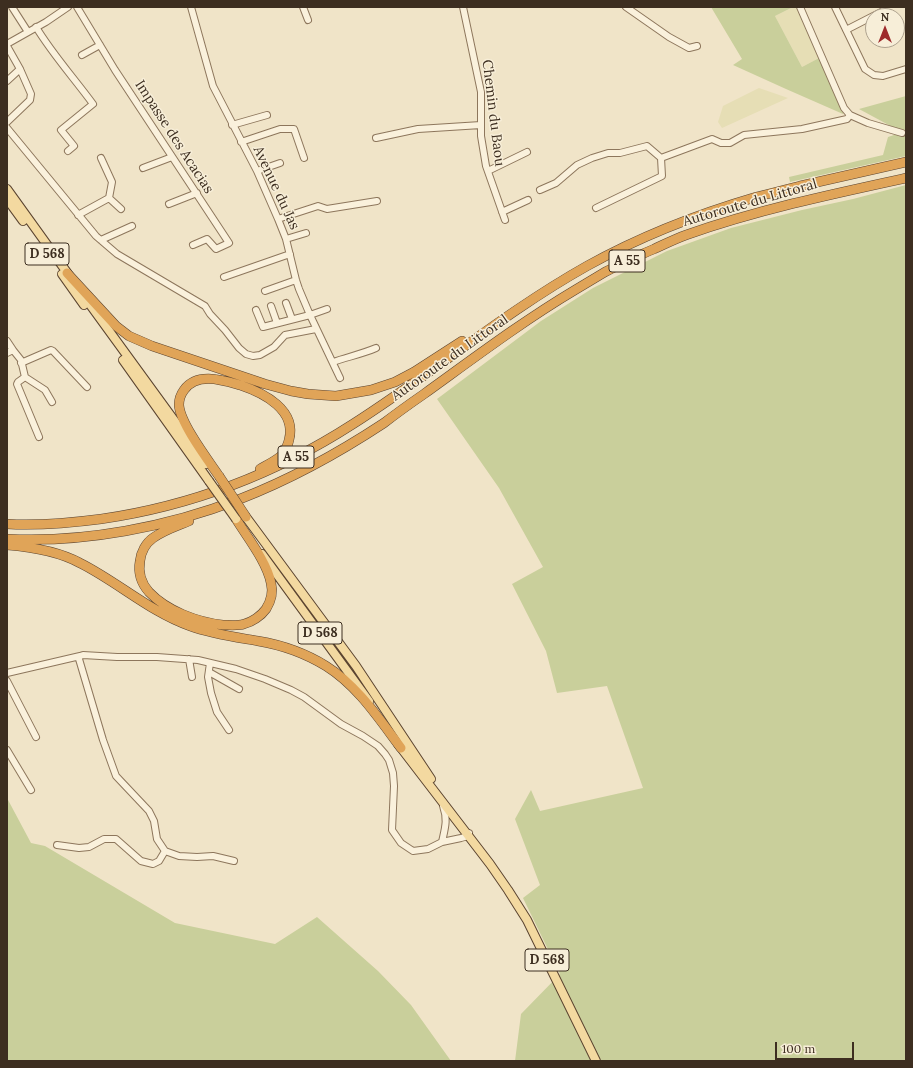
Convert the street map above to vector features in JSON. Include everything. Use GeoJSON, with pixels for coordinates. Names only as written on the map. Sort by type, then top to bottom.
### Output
{"type":"FeatureCollection","features":[{"type":"Feature","properties":{"kind":"highway","name":"Autoroute du Littoral"},"geometry":{"type":"LineString","coordinates":[[7,524],[27,525],[77,522],[123,516],[161,508],[240,483],[277,467],[353,424],[545,291],[624,246],[660,230],[705,213],[759,196],[906,162]]}},
{"type":"Feature","properties":{"kind":"highway","name":"Autoroute du Littoral"},"geometry":{"type":"LineString","coordinates":[[7,539],[49,539],[145,528],[191,516],[240,500],[282,481],[329,456],[384,422],[506,335],[553,303],[604,272],[683,236],[736,219],[829,194],[906,178]]}},
{"type":"Feature","properties":{"kind":"highway"},"geometry":{"type":"LineString","coordinates":[[67,273],[116,326],[129,336],[144,343],[265,384],[308,394],[336,396],[371,390],[395,382],[414,372],[452,347],[545,291]]}},
{"type":"Feature","properties":{"kind":"highway"},"geometry":{"type":"LineString","coordinates":[[90,520],[146,508],[208,491],[253,473],[281,455],[288,445],[291,434],[290,423],[285,413],[277,403],[249,388],[225,381],[203,379],[193,382],[182,392],[179,404],[180,410],[215,478],[248,519]]}},
{"type":"Feature","properties":{"kind":"highway"},"geometry":{"type":"LineString","coordinates":[[236,519],[270,575],[272,592],[270,600],[263,613],[243,625],[213,624],[192,618],[170,608],[148,591],[143,583],[139,570],[140,557],[145,546],[152,538],[164,531],[188,521],[244,502],[283,485],[341,452],[384,422]]}},
{"type":"Feature","properties":{"kind":"highway"},"geometry":{"type":"LineString","coordinates":[[7,545],[46,551],[79,562],[99,573],[146,605],[189,626],[205,631],[286,647],[307,656],[326,666],[340,676],[361,696],[401,748]]}},
{"type":"Feature","properties":{"kind":"main road","name":"D 568"},"geometry":{"type":"LineString","coordinates":[[7,189],[215,478],[236,519],[364,693],[401,748],[442,803],[461,823]]}},
{"type":"Feature","properties":{"kind":"main road","name":"D 568"},"geometry":{"type":"LineString","coordinates":[[7,199],[215,478]]}},
{"type":"Feature","properties":{"kind":"main road","name":"D 568"},"geometry":{"type":"LineString","coordinates":[[248,519],[356,666],[461,823],[469,834],[475,838],[490,864],[527,920],[596,1061]]}},
{"type":"Feature","properties":{"kind":"street"},"geometry":{"type":"LineString","coordinates":[[12,7],[28,32]]}},
{"type":"Feature","properties":{"kind":"street"},"geometry":{"type":"LineString","coordinates":[[7,122],[30,100],[31,97],[20,69],[7,45],[68,7]]}},
{"type":"Feature","properties":{"kind":"street","name":"Impasse des Acacias"},"geometry":{"type":"LineString","coordinates":[[77,7],[172,157],[229,243],[216,249],[206,239],[193,245]]}},
{"type":"Feature","properties":{"kind":"street","name":"Avenue du Jas"},"geometry":{"type":"LineString","coordinates":[[191,7],[213,86],[257,171],[278,219],[286,239],[296,280],[316,329],[340,378]]}},
{"type":"Feature","properties":{"kind":"street"},"geometry":{"type":"LineString","coordinates":[[303,7],[308,20]]}},
{"type":"Feature","properties":{"kind":"street","name":"Chemin du Baou"},"geometry":{"type":"LineString","coordinates":[[463,7],[481,92],[481,136],[486,166],[505,220]]}},
{"type":"Feature","properties":{"kind":"street"},"geometry":{"type":"LineString","coordinates":[[626,7],[669,37],[689,48],[697,46]]}},
{"type":"Feature","properties":{"kind":"street"},"geometry":{"type":"LineString","coordinates":[[800,7],[844,108],[850,115],[868,124],[902,132]]}},
{"type":"Feature","properties":{"kind":"street"},"geometry":{"type":"LineString","coordinates":[[835,7],[866,68],[874,76],[883,76],[906,69]]}},
{"type":"Feature","properties":{"kind":"street"},"geometry":{"type":"LineString","coordinates":[[846,30],[865,20]]}},
{"type":"Feature","properties":{"kind":"street"},"geometry":{"type":"LineString","coordinates":[[36,27],[60,63],[93,104],[61,130],[74,146],[68,152]]}},
{"type":"Feature","properties":{"kind":"street"},"geometry":{"type":"LineString","coordinates":[[82,55],[100,45]]}},
{"type":"Feature","properties":{"kind":"street"},"geometry":{"type":"LineString","coordinates":[[7,81],[20,69]]}},
{"type":"Feature","properties":{"kind":"street"},"geometry":{"type":"LineString","coordinates":[[232,125],[267,115]]}},
{"type":"Feature","properties":{"kind":"street"},"geometry":{"type":"LineString","coordinates":[[661,158],[712,139],[721,143],[730,144],[744,135],[802,129],[846,119],[850,115]]}},
{"type":"Feature","properties":{"kind":"street"},"geometry":{"type":"LineString","coordinates":[[376,138],[418,129],[481,125]]}},
{"type":"Feature","properties":{"kind":"street"},"geometry":{"type":"LineString","coordinates":[[7,128],[100,240],[117,254],[205,306],[239,348],[246,354],[253,356],[260,355],[274,347],[285,335],[316,329]]}},
{"type":"Feature","properties":{"kind":"street"},"geometry":{"type":"LineString","coordinates":[[241,142],[280,130],[294,129],[304,158]]}},
{"type":"Feature","properties":{"kind":"street"},"geometry":{"type":"LineString","coordinates":[[540,190],[556,183],[577,165],[608,153],[620,153],[647,146],[661,158],[662,176],[596,208]]}},
{"type":"Feature","properties":{"kind":"street"},"geometry":{"type":"LineString","coordinates":[[488,171],[527,152]]}},
{"type":"Feature","properties":{"kind":"street"},"geometry":{"type":"LineString","coordinates":[[143,168],[172,157]]}},
{"type":"Feature","properties":{"kind":"street"},"geometry":{"type":"LineString","coordinates":[[101,158],[112,182],[109,198]]}},
{"type":"Feature","properties":{"kind":"street"},"geometry":{"type":"LineString","coordinates":[[257,171],[280,163]]}},
{"type":"Feature","properties":{"kind":"street"},"geometry":{"type":"LineString","coordinates":[[169,204],[196,193]]}},
{"type":"Feature","properties":{"kind":"street"},"geometry":{"type":"LineString","coordinates":[[78,215],[109,198]]}},
{"type":"Feature","properties":{"kind":"street"},"geometry":{"type":"LineString","coordinates":[[109,198],[121,210]]}},
{"type":"Feature","properties":{"kind":"street"},"geometry":{"type":"LineString","coordinates":[[502,212],[528,200]]}},
{"type":"Feature","properties":{"kind":"street"},"geometry":{"type":"LineString","coordinates":[[278,219],[318,206],[327,209],[377,201]]}},
{"type":"Feature","properties":{"kind":"street"},"geometry":{"type":"LineString","coordinates":[[100,240],[132,226]]}},
{"type":"Feature","properties":{"kind":"street"},"geometry":{"type":"LineString","coordinates":[[286,239],[306,233]]}},
{"type":"Feature","properties":{"kind":"street"},"geometry":{"type":"LineString","coordinates":[[224,277],[290,254]]}},
{"type":"Feature","properties":{"kind":"street"},"geometry":{"type":"LineString","coordinates":[[265,291],[296,280]]}},
{"type":"Feature","properties":{"kind":"street"},"geometry":{"type":"LineString","coordinates":[[286,303],[292,319]]}},
{"type":"Feature","properties":{"kind":"street"},"geometry":{"type":"LineString","coordinates":[[270,306],[277,323]]}},
{"type":"Feature","properties":{"kind":"street"},"geometry":{"type":"LineString","coordinates":[[256,310],[263,327],[327,309]]}},
{"type":"Feature","properties":{"kind":"street"},"geometry":{"type":"LineString","coordinates":[[7,341],[10,351],[20,360],[25,377],[45,390],[52,402]]}},
{"type":"Feature","properties":{"kind":"street"},"geometry":{"type":"LineString","coordinates":[[332,362],[376,348]]}},
{"type":"Feature","properties":{"kind":"street"},"geometry":{"type":"LineString","coordinates":[[21,363],[51,350],[88,387]]}},
{"type":"Feature","properties":{"kind":"street"},"geometry":{"type":"LineString","coordinates":[[25,377],[17,384],[40,437]]}},
{"type":"Feature","properties":{"kind":"street"},"geometry":{"type":"LineString","coordinates":[[7,673],[83,655],[189,659],[236,669],[291,690],[341,724],[364,736],[378,746],[389,760],[393,772],[394,786],[392,830],[400,842],[413,850],[428,849],[442,842],[461,838],[469,834]]}},
{"type":"Feature","properties":{"kind":"street"},"geometry":{"type":"LineString","coordinates":[[80,656],[79,659],[103,740],[116,776],[149,811],[154,821],[157,839],[165,851],[179,856],[213,856],[234,861]]}},
{"type":"Feature","properties":{"kind":"street"},"geometry":{"type":"LineString","coordinates":[[189,659],[192,677]]}},
{"type":"Feature","properties":{"kind":"street"},"geometry":{"type":"LineString","coordinates":[[210,663],[208,677],[211,693],[217,712],[229,730]]}},
{"type":"Feature","properties":{"kind":"street"},"geometry":{"type":"LineString","coordinates":[[209,672],[239,689]]}},
{"type":"Feature","properties":{"kind":"street"},"geometry":{"type":"LineString","coordinates":[[7,681],[36,737]]}},
{"type":"Feature","properties":{"kind":"street"},"geometry":{"type":"LineString","coordinates":[[7,750],[31,790]]}},
{"type":"Feature","properties":{"kind":"street"},"geometry":{"type":"LineString","coordinates":[[442,803],[446,814],[447,823],[442,842]]}},
{"type":"Feature","properties":{"kind":"street"},"geometry":{"type":"LineString","coordinates":[[446,827],[450,823],[461,823]]}},
{"type":"Feature","properties":{"kind":"street"},"geometry":{"type":"LineString","coordinates":[[57,845],[79,848],[89,847],[104,839],[116,839],[141,861],[153,864],[159,861],[165,851]]}},
{"type":"Feature","properties":{"kind":"shaded area"},"geometry":{"type":"Polygon","coordinates":[[[793,7],[797,7],[819,58],[802,67],[775,16],[793,7]]]}},
{"type":"Feature","properties":{"kind":"shaded area"},"geometry":{"type":"Polygon","coordinates":[[[759,88],[788,98],[722,128],[718,122],[723,106],[759,88]]]}},
{"type":"Feature","properties":{"kind":"green space"},"geometry":{"type":"Polygon","coordinates":[[[711,7],[793,7],[775,16],[802,67],[819,58],[844,112],[843,114],[733,65],[742,59],[711,7]]]}},
{"type":"Feature","properties":{"kind":"green space"},"geometry":{"type":"Polygon","coordinates":[[[906,96],[906,156],[790,182],[789,177],[883,155],[888,137],[897,134],[898,130],[859,109],[906,96]]]}},
{"type":"Feature","properties":{"kind":"green space"},"geometry":{"type":"Polygon","coordinates":[[[906,185],[906,1061],[515,1061],[521,1014],[560,974],[523,898],[540,885],[515,819],[531,790],[540,811],[643,788],[607,686],[557,693],[546,651],[512,584],[543,567],[499,488],[437,399],[541,321],[593,288],[667,251],[731,228],[906,185]]]}},
{"type":"Feature","properties":{"kind":"green space"},"geometry":{"type":"Polygon","coordinates":[[[7,798],[31,843],[45,846],[175,923],[275,944],[317,917],[378,971],[411,1005],[451,1061],[7,1061],[7,798]]]}}]}
